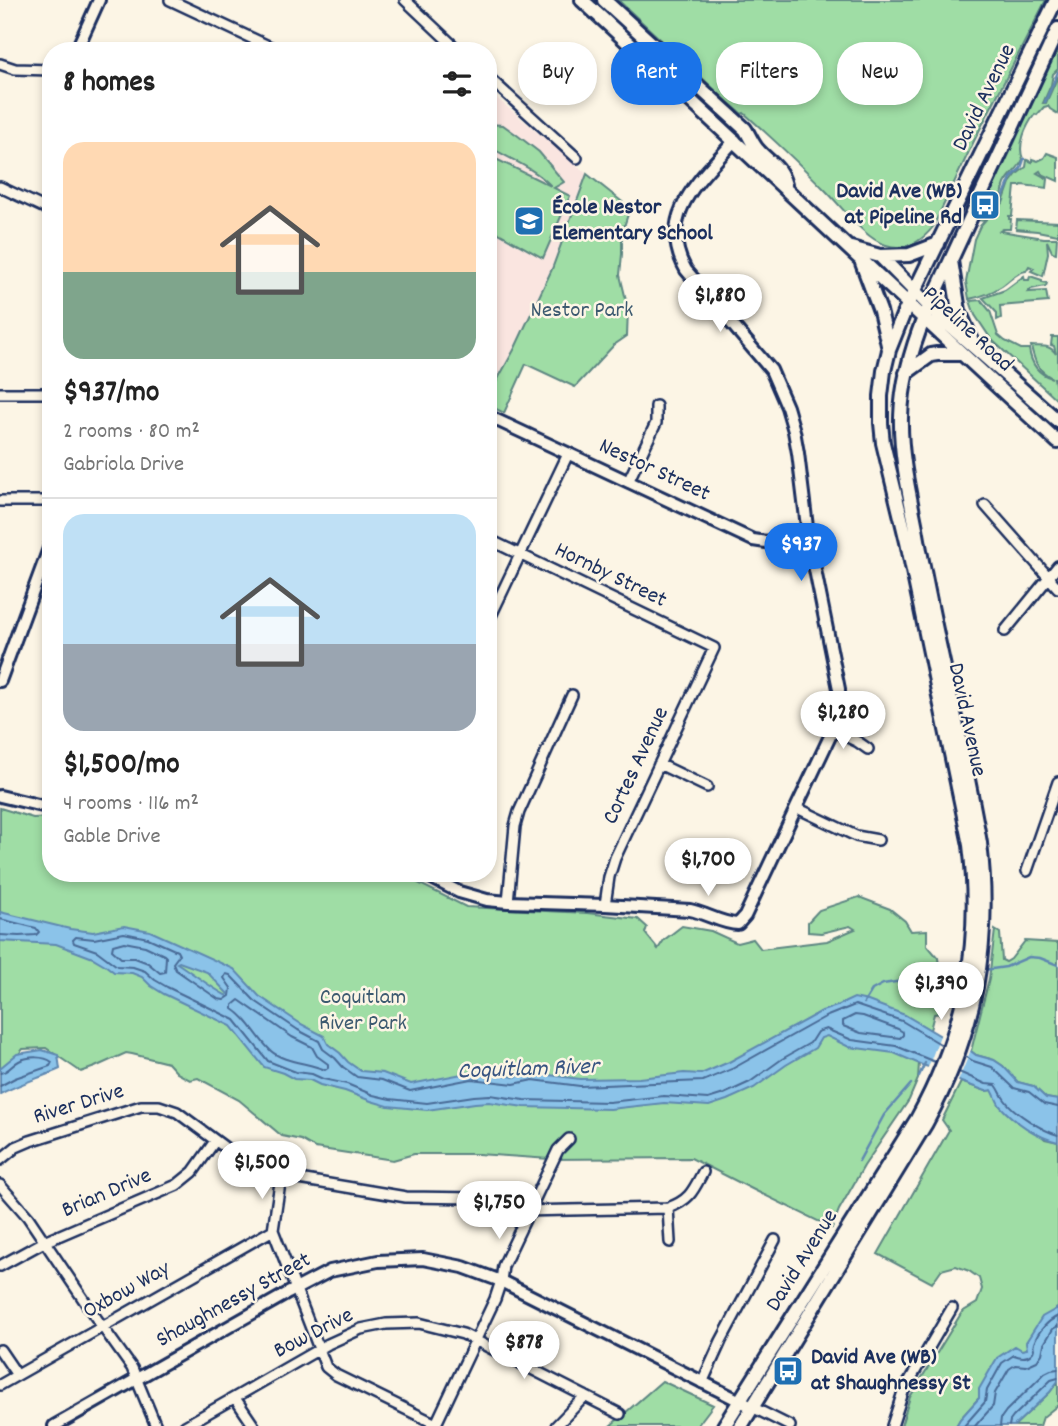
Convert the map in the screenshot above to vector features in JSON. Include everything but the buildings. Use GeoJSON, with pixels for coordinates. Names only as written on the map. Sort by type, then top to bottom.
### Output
{"type":"FeatureCollection","features":[{"type":"Feature","properties":{"kind":"main road","name":"Pipeline Road"},"geometry":{"type":"LineString","coordinates":[[582,0],[908,304],[926,312],[975,347],[1058,421]]}},
{"type":"Feature","properties":{"kind":"main road"},"geometry":{"type":"LineString","coordinates":[[604,0],[745,129],[759,151],[778,167],[786,188]]}},
{"type":"Feature","properties":{"kind":"main road","name":"David Avenue"},"geometry":{"type":"LineString","coordinates":[[979,928],[965,817],[907,542],[883,443],[881,396],[889,350],[908,304],[1056,0]]}},
{"type":"Feature","properties":{"kind":"main road","name":"David Avenue"},"geometry":{"type":"LineString","coordinates":[[724,1426],[746,1404],[921,1121],[959,1018],[984,894],[980,843],[920,556],[902,444],[901,418],[906,373],[926,312],[1058,29]]}},
{"type":"Feature","properties":{"kind":"main road"},"geometry":{"type":"LineString","coordinates":[[880,256],[909,255],[938,244]]}},
{"type":"Feature","properties":{"kind":"main road","name":"Pipeline Road"},"geometry":{"type":"LineString","coordinates":[[850,248],[880,256],[915,291],[926,312],[962,354],[1058,442]]}},
{"type":"Feature","properties":{"kind":"main road"},"geometry":{"type":"LineString","coordinates":[[861,260],[880,311],[889,350]]}},
{"type":"Feature","properties":{"kind":"main road"},"geometry":{"type":"LineString","coordinates":[[951,261],[959,311],[975,347]]}},
{"type":"Feature","properties":{"kind":"main road"},"geometry":{"type":"LineString","coordinates":[[906,373],[931,355],[962,354]]}},
{"type":"Feature","properties":{"kind":"main road","name":"David Avenue"},"geometry":{"type":"LineString","coordinates":[[741,1426],[746,1404]]}},
{"type":"Feature","properties":{"kind":"street"},"geometry":{"type":"LineString","coordinates":[[80,42],[99,0]]}},
{"type":"Feature","properties":{"kind":"street"},"geometry":{"type":"LineString","coordinates":[[170,0],[260,42]]}},
{"type":"Feature","properties":{"kind":"street"},"geometry":{"type":"LineString","coordinates":[[405,0],[449,42]]}},
{"type":"Feature","properties":{"kind":"street"},"geometry":{"type":"LineString","coordinates":[[0,64],[15,69],[42,70]]}},
{"type":"Feature","properties":{"kind":"street"},"geometry":{"type":"LineString","coordinates":[[497,85],[577,158]]}},
{"type":"Feature","properties":{"kind":"street"},"geometry":{"type":"LineString","coordinates":[[437,882],[465,895],[487,900],[690,910],[729,924],[738,924],[745,916],[833,730],[839,707],[839,689],[807,535],[794,431],[787,407],[771,370],[686,270],[677,248],[676,227],[684,200],[735,141]]}},
{"type":"Feature","properties":{"kind":"street"},"geometry":{"type":"LineString","coordinates":[[0,187],[42,207]]}},
{"type":"Feature","properties":{"kind":"street"},"geometry":{"type":"LineString","coordinates":[[0,393],[42,393]]}},
{"type":"Feature","properties":{"kind":"street"},"geometry":{"type":"LineString","coordinates":[[628,482],[656,423],[656,406]]}},
{"type":"Feature","properties":{"kind":"street","name":"Nestor Street"},"geometry":{"type":"LineString","coordinates":[[497,420],[753,540],[766,542],[807,535]]}},
{"type":"Feature","properties":{"kind":"street"},"geometry":{"type":"LineString","coordinates":[[497,603],[568,454]]}},
{"type":"Feature","properties":{"kind":"street"},"geometry":{"type":"LineString","coordinates":[[0,500],[42,501]]}},
{"type":"Feature","properties":{"kind":"street"},"geometry":{"type":"LineString","coordinates":[[985,505],[1058,588]]}},
{"type":"Feature","properties":{"kind":"street","name":"Hornby Street"},"geometry":{"type":"LineString","coordinates":[[497,543],[714,648]]}},
{"type":"Feature","properties":{"kind":"street"},"geometry":{"type":"LineString","coordinates":[[1005,631],[1058,566]]}},
{"type":"Feature","properties":{"kind":"street"},"geometry":{"type":"LineString","coordinates":[[0,681],[42,567]]}},
{"type":"Feature","properties":{"kind":"street","name":"Cortes Avenue"},"geometry":{"type":"LineString","coordinates":[[605,905],[615,858],[714,648]]}},
{"type":"Feature","properties":{"kind":"street"},"geometry":{"type":"LineString","coordinates":[[509,902],[515,827],[519,813],[572,695]]}},
{"type":"Feature","properties":{"kind":"street"},"geometry":{"type":"LineString","coordinates":[[833,730],[868,748]]}},
{"type":"Feature","properties":{"kind":"street"},"geometry":{"type":"LineString","coordinates":[[659,764],[706,787]]}},
{"type":"Feature","properties":{"kind":"street"},"geometry":{"type":"LineString","coordinates":[[1027,871],[1058,782]]}},
{"type":"Feature","properties":{"kind":"street"},"geometry":{"type":"LineString","coordinates":[[0,796],[42,806]]}},
{"type":"Feature","properties":{"kind":"street"},"geometry":{"type":"LineString","coordinates":[[797,808],[856,836],[878,840]]}},
{"type":"Feature","properties":{"kind":"street","name":"River Drive"},"geometry":{"type":"LineString","coordinates":[[0,1160],[16,1147],[30,1141],[146,1105],[177,1112],[227,1149],[281,1176],[406,1197],[477,1198],[530,1211],[668,1208]]}},
{"type":"Feature","properties":{"kind":"street"},"geometry":{"type":"LineString","coordinates":[[281,1176],[273,1230],[326,1367],[336,1375],[435,1425],[495,1299],[503,1266],[558,1150],[569,1139]]}},
{"type":"Feature","properties":{"kind":"street","name":"Brian Drive"},"geometry":{"type":"LineString","coordinates":[[0,1266],[44,1242],[177,1185],[193,1172],[215,1141]]}},
{"type":"Feature","properties":{"kind":"street"},"geometry":{"type":"LineString","coordinates":[[670,1242],[668,1208],[688,1199],[703,1172]]}},
{"type":"Feature","properties":{"kind":"street"},"geometry":{"type":"LineString","coordinates":[[0,1185],[28,1217],[132,1368],[156,1426]]}},
{"type":"Feature","properties":{"kind":"street","name":"Oxbow Way"},"geometry":{"type":"LineString","coordinates":[[0,1385],[273,1230]]}},
{"type":"Feature","properties":{"kind":"street"},"geometry":{"type":"LineString","coordinates":[[702,1383],[721,1341],[775,1240]]}},
{"type":"Feature","properties":{"kind":"street","name":"Shaughnessy Street"},"geometry":{"type":"LineString","coordinates":[[54,1426],[330,1271],[378,1261],[423,1259],[463,1267],[501,1281],[790,1426]]}},
{"type":"Feature","properties":{"kind":"street"},"geometry":{"type":"LineString","coordinates":[[892,1426],[903,1392],[952,1308]]}},
{"type":"Feature","properties":{"kind":"street","name":"Bow Drive"},"geometry":{"type":"LineString","coordinates":[[185,1426],[319,1349],[361,1329],[386,1324],[419,1323],[454,1331],[476,1340],[620,1414]]}},
{"type":"Feature","properties":{"kind":"street"},"geometry":{"type":"LineString","coordinates":[[0,1350],[17,1375]]}},
{"type":"Feature","properties":{"kind":"street"},"geometry":{"type":"LineString","coordinates":[[556,1426],[584,1396]]}},
{"type":"Feature","properties":{"kind":"street"},"geometry":{"type":"LineString","coordinates":[[235,1398],[254,1426]]}},
{"type":"Feature","properties":{"kind":"shaded area","name":"École Nestor Elementary School"},"geometry":{"type":"Polygon","coordinates":[[[497,98],[587,174],[552,268],[497,381],[497,98]]]}},
{"type":"Feature","properties":{"kind":"green space"},"geometry":{"type":"Polygon","coordinates":[[[618,0],[1046,0],[933,227],[918,241],[900,247],[886,245],[870,236],[786,151],[732,105],[823,105],[823,42],[716,42],[716,91],[702,78],[702,42],[663,42],[618,0]]]}},
{"type":"Feature","properties":{"kind":"green space"},"geometry":{"type":"Polygon","coordinates":[[[1058,46],[1058,69],[1053,74],[1043,103],[1046,103],[1058,76],[1058,114],[1048,106],[1035,114],[1023,136],[1023,159],[1006,182],[999,202],[983,221],[978,220],[1049,62],[1058,46]]]}},
{"type":"Feature","properties":{"kind":"green space"},"geometry":{"type":"Polygon","coordinates":[[[497,125],[503,125],[539,152],[564,182],[554,188],[570,196],[543,258],[497,232],[497,159],[551,186],[530,169],[497,151],[497,125]]]}},
{"type":"Feature","properties":{"kind":"green space"},"geometry":{"type":"Polygon","coordinates":[[[1047,153],[1058,157],[1058,181],[1040,171],[1037,173],[1048,179],[1047,188],[1015,186],[1012,216],[1009,216],[1010,229],[1000,231],[1057,238],[1056,253],[1052,252],[1047,241],[1048,253],[1043,276],[1031,271],[1034,268],[1029,266],[1026,271],[994,291],[969,299],[966,282],[974,239],[980,226],[1003,203],[1010,183],[1026,167],[1027,160],[1038,161],[1047,153]]]}},
{"type":"Feature","properties":{"kind":"green space","name":"Nestor Park"},"geometry":{"type":"Polygon","coordinates":[[[587,174],[630,208],[622,233],[620,275],[628,308],[627,336],[614,345],[575,387],[526,364],[504,413],[497,410],[497,381],[552,269],[587,174]]]}},
{"type":"Feature","properties":{"kind":"green space"},"geometry":{"type":"Polygon","coordinates":[[[1017,220],[1058,222],[1058,235],[1016,229],[1017,220]]]}},
{"type":"Feature","properties":{"kind":"green space"},"geometry":{"type":"Polygon","coordinates":[[[1024,276],[1025,280],[1029,280],[1030,276],[1047,283],[1046,286],[1028,292],[1046,291],[1048,302],[1000,306],[1001,318],[997,320],[997,313],[983,298],[1005,290],[1024,276]]]}},
{"type":"Feature","properties":{"kind":"green space"},"geometry":{"type":"Polygon","coordinates":[[[981,300],[990,311],[998,335],[1021,349],[1029,349],[1036,367],[1042,374],[1052,378],[1038,366],[1031,346],[1048,347],[1056,354],[1054,346],[1051,345],[1052,337],[1058,337],[1058,384],[1054,378],[1058,401],[991,339],[975,315],[970,301],[981,300]]]}},
{"type":"Feature","properties":{"kind":"green space","name":"Coquitlam River Park"},"geometry":{"type":"Polygon","coordinates":[[[0,808],[33,818],[42,818],[42,882],[416,882],[466,907],[587,913],[638,919],[647,927],[645,933],[658,949],[664,940],[682,926],[711,931],[737,943],[753,939],[761,949],[827,941],[855,929],[850,926],[821,933],[808,932],[808,922],[819,910],[859,897],[890,909],[905,921],[911,931],[927,930],[927,945],[938,958],[944,1002],[941,1013],[934,1014],[930,1030],[921,1025],[912,1060],[919,1063],[918,1079],[909,1100],[864,1166],[832,1228],[691,1158],[550,1159],[478,1154],[414,1154],[393,1160],[315,1148],[301,1140],[282,1136],[239,1100],[198,1078],[190,1080],[177,1073],[168,1063],[132,1054],[126,1053],[81,1072],[46,1048],[23,1049],[0,1074],[0,808]]]}},
{"type":"Feature","properties":{"kind":"green space"},"geometry":{"type":"Polygon","coordinates":[[[995,930],[1000,933],[1002,960],[1006,962],[1025,941],[1058,943],[1058,1100],[1046,1098],[1033,1086],[1017,1082],[1003,1066],[971,1051],[989,979],[995,930]]]}},
{"type":"Feature","properties":{"kind":"green space"},"geometry":{"type":"Polygon","coordinates":[[[961,1082],[986,1091],[992,1090],[1045,1139],[1058,1142],[1058,1308],[1028,1349],[1022,1350],[956,1426],[901,1426],[910,1397],[962,1312],[977,1303],[982,1289],[979,1278],[956,1266],[941,1270],[932,1283],[878,1254],[949,1130],[942,1120],[961,1082]]]}},
{"type":"Feature","properties":{"kind":"green space"},"geometry":{"type":"Polygon","coordinates":[[[662,1381],[713,1405],[697,1426],[610,1426],[662,1381]]]}},
{"type":"Feature","properties":{"kind":"green space"},"geometry":{"type":"Polygon","coordinates":[[[1058,1381],[1058,1405],[1043,1417],[1040,1426],[1014,1426],[1050,1392],[1058,1381]]]}},
{"type":"Feature","properties":{"kind":"water","name":"Coquitlam River"},"geometry":{"type":"Polygon","coordinates":[[[0,912],[93,932],[124,926],[150,931],[234,969],[259,996],[324,1036],[328,1044],[361,1071],[383,1073],[411,1084],[472,1072],[514,1077],[534,1073],[580,1079],[701,1074],[729,1062],[822,1011],[854,998],[905,1015],[956,1045],[994,1060],[1018,1082],[1033,1086],[1046,1098],[1058,1100],[1058,1142],[1034,1133],[1012,1118],[1000,1106],[992,1090],[986,1091],[961,1082],[945,1072],[894,1053],[849,1047],[827,1036],[821,1038],[815,1048],[754,1088],[709,1106],[664,1103],[610,1109],[524,1107],[489,1102],[427,1110],[388,1106],[310,1080],[294,1079],[264,1067],[231,1026],[164,994],[142,977],[132,973],[114,972],[93,958],[56,944],[0,941],[0,912]],[[179,962],[177,963],[227,996],[207,972],[179,962]]]}},
{"type":"Feature","properties":{"kind":"water"},"geometry":{"type":"Polygon","coordinates":[[[42,1050],[58,1055],[60,1069],[0,1094],[0,1068],[17,1054],[42,1050]]]}},
{"type":"Feature","properties":{"kind":"water"},"geometry":{"type":"Polygon","coordinates":[[[1058,1308],[1058,1381],[1050,1392],[1014,1426],[956,1426],[979,1398],[979,1389],[997,1358],[1015,1346],[1022,1350],[1027,1349],[1026,1342],[1042,1317],[1058,1308]]]}},
{"type":"Feature","properties":{"kind":"pier"},"geometry":{"type":"Polygon","coordinates":[[[941,1033],[972,1047],[957,1084],[927,1070],[941,1033]]]}},
{"type":"Feature","properties":{"kind":"waterway"},"geometry":{"type":"LineString","coordinates":[[1045,102],[1058,72]]}},
{"type":"Feature","properties":{"kind":"waterway"},"geometry":{"type":"LineString","coordinates":[[990,215],[1000,205],[1011,178],[1021,168],[1024,159]]}},
{"type":"Feature","properties":{"kind":"waterway"},"geometry":{"type":"LineString","coordinates":[[982,970],[1006,967],[1029,957],[1058,965]]}},
{"type":"Feature","properties":{"kind":"waterway"},"geometry":{"type":"LineString","coordinates":[[864,1003],[872,990],[883,984],[937,970],[965,970]]}},
{"type":"Feature","properties":{"kind":"waterway"},"geometry":{"type":"LineString","coordinates":[[919,1076],[925,1063]]}},
{"type":"Feature","properties":{"kind":"waterway"},"geometry":{"type":"LineString","coordinates":[[859,1161],[884,1115],[911,1084]]}},
{"type":"Feature","properties":{"kind":"place","name":"David Ave (WB) at Pipeline Rd"},"geometry":{"type":"Point","coordinates":[985,205]}},
{"type":"Feature","properties":{"kind":"place","name":"École Nestor Elementary School"},"geometry":{"type":"Point","coordinates":[529,221]}},
{"type":"Feature","properties":{"kind":"place","name":"David Ave (WB) at Shaughnessy St"},"geometry":{"type":"Point","coordinates":[788,1371]}}]}
